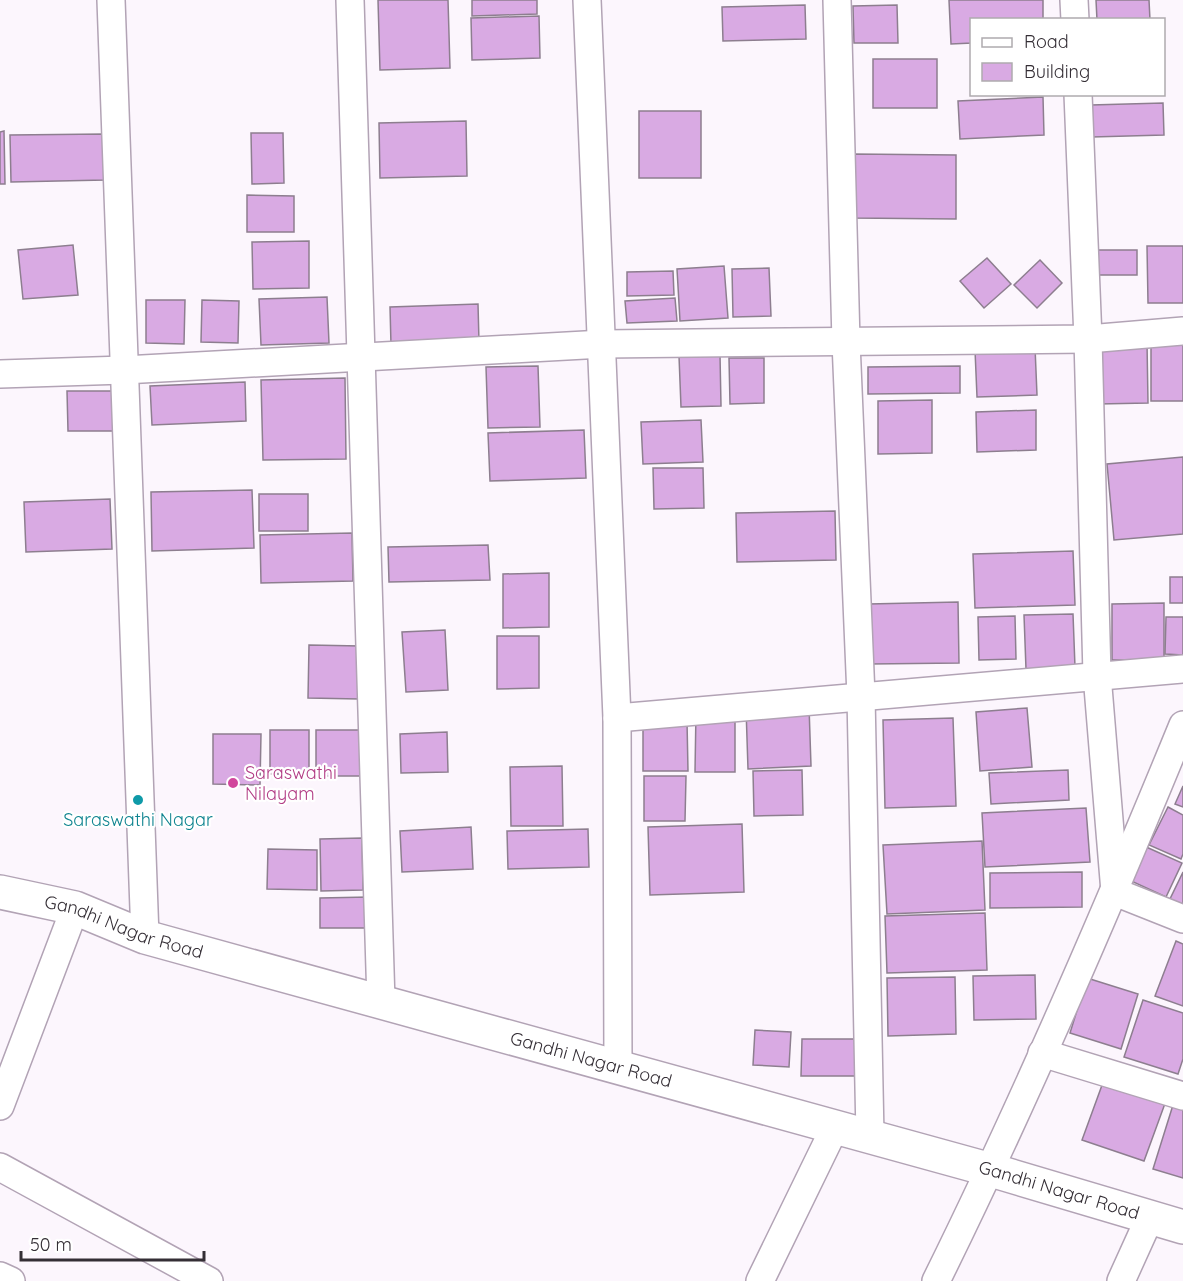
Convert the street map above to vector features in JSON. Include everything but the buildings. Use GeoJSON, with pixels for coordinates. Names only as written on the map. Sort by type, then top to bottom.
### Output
{"type":"FeatureCollection","features":[{"type":"Feature","properties":{"kind":"street"},"geometry":{"type":"LineString","coordinates":[[111,0],[145,937]]}},
{"type":"Feature","properties":{"kind":"street"},"geometry":{"type":"LineString","coordinates":[[350,0],[381,1002]]}},
{"type":"Feature","properties":{"kind":"street"},"geometry":{"type":"LineString","coordinates":[[588,0],[617,718],[618,1067]]}},
{"type":"Feature","properties":{"kind":"street"},"geometry":{"type":"LineString","coordinates":[[837,0],[846,342],[861,696],[870,1136]]}},
{"type":"Feature","properties":{"kind":"street"},"geometry":{"type":"LineString","coordinates":[[1074,0],[1075,18]]}},
{"type":"Feature","properties":{"kind":"street"},"geometry":{"type":"LineString","coordinates":[[1078,96],[1088,339],[1097,675],[1115,892]]}},
{"type":"Feature","properties":{"kind":"street"},"geometry":{"type":"LineString","coordinates":[[0,374],[124,370],[603,344],[1088,339],[1183,332]]}},
{"type":"Feature","properties":{"kind":"street"},"geometry":{"type":"LineString","coordinates":[[617,718],[1183,669]]}},
{"type":"Feature","properties":{"kind":"street"},"geometry":{"type":"LineString","coordinates":[[936,1281],[991,1170],[1115,892],[1182,732]]}},
{"type":"Feature","properties":{"kind":"street","name":"Gandhi Nagar Road"},"geometry":{"type":"LineString","coordinates":[[0,892],[75,908],[145,937],[870,1136],[1183,1227]]}},
{"type":"Feature","properties":{"kind":"street"},"geometry":{"type":"LineString","coordinates":[[1115,892],[1183,919]]}},
{"type":"Feature","properties":{"kind":"street"},"geometry":{"type":"LineString","coordinates":[[0,1106],[75,908]]}},
{"type":"Feature","properties":{"kind":"street"},"geometry":{"type":"LineString","coordinates":[[1042,1053],[1183,1096]]}},
{"type":"Feature","properties":{"kind":"street"},"geometry":{"type":"LineString","coordinates":[[760,1281],[835,1127]]}},
{"type":"Feature","properties":{"kind":"street"},"geometry":{"type":"LineString","coordinates":[[0,1167],[209,1281]]}},
{"type":"Feature","properties":{"kind":"street"},"geometry":{"type":"LineString","coordinates":[[1121,1281],[1150,1217]]}},
{"type":"Feature","properties":{"kind":"street"},"geometry":{"type":"LineString","coordinates":[[0,1276],[11,1281]]}},
{"type":"Feature","properties":{"kind":"place","name":"Saraswathi Nilayam"},"geometry":{"type":"Point","coordinates":[233,783]}},
{"type":"Feature","properties":{"kind":"place","name":"Saraswathi Nagar"},"geometry":{"type":"Point","coordinates":[138,800]}}]}
